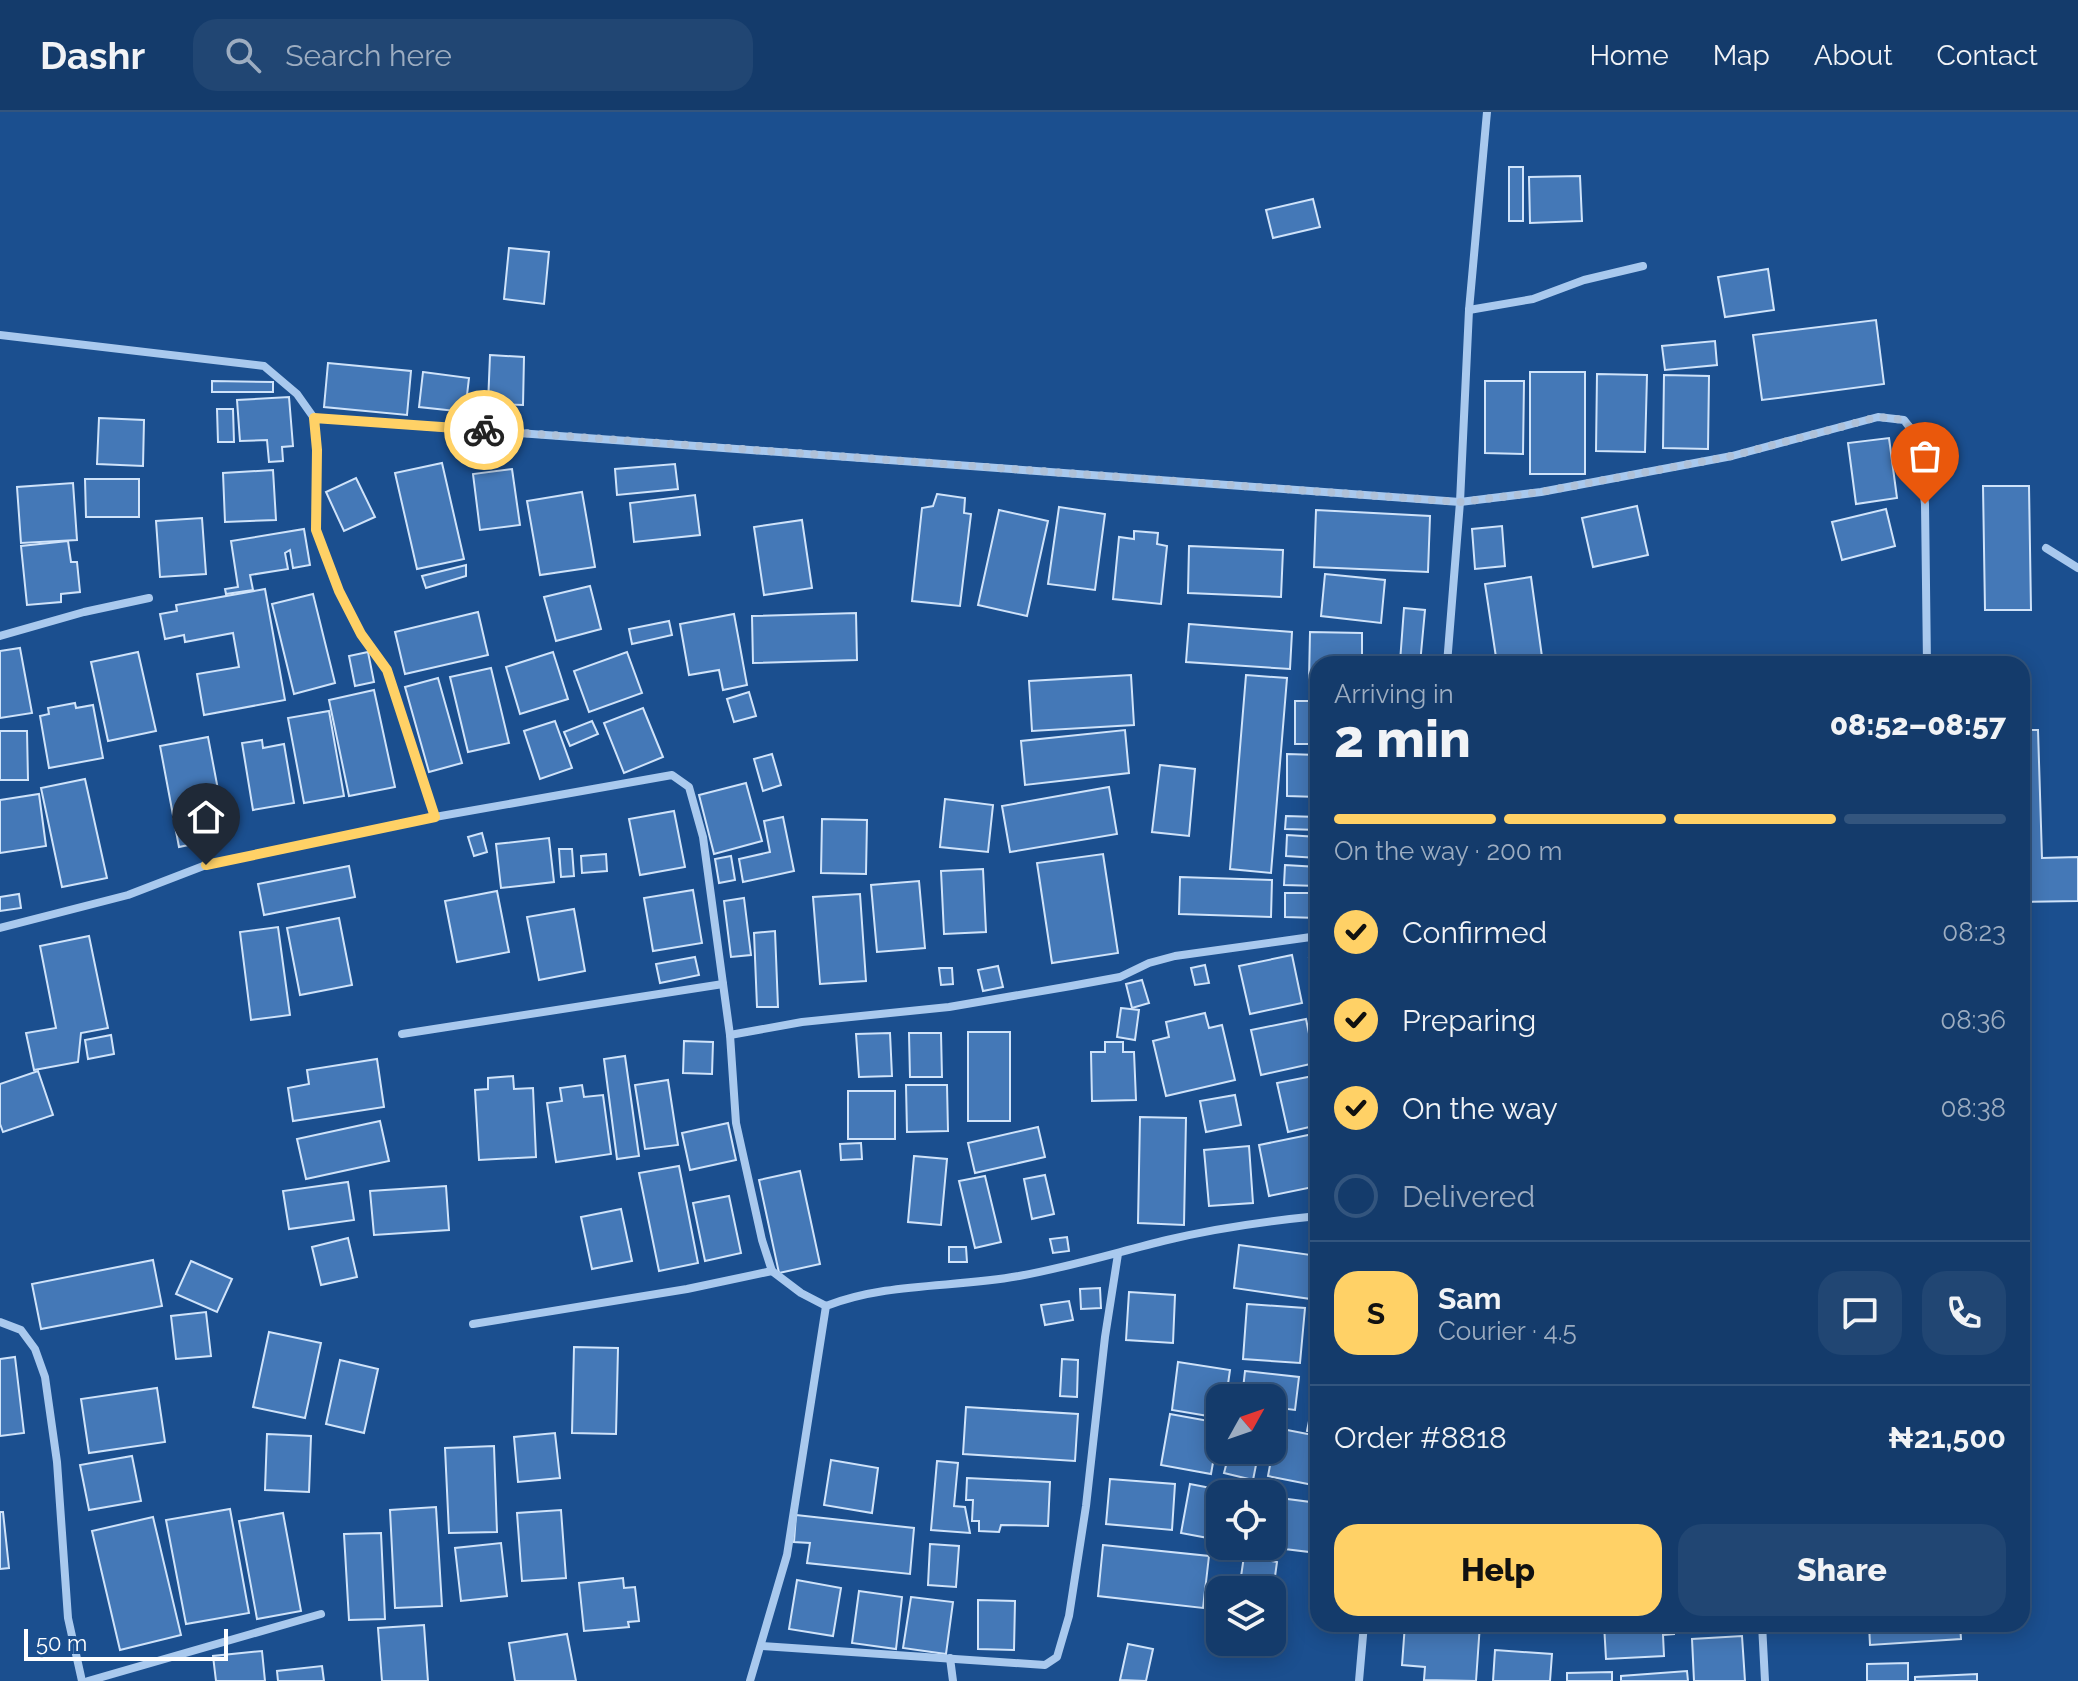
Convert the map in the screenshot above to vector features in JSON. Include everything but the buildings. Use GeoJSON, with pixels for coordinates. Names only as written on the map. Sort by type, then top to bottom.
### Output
{"type":"FeatureCollection","features":[{"type":"Feature","properties":{"kind":"street"},"geometry":{"type":"LineString","coordinates":[[1448,656],[1460,502],[1469,310],[1487,112]]}},
{"type":"Feature","properties":{"kind":"street"},"geometry":{"type":"LineString","coordinates":[[1469,310],[1533,299],[1584,280],[1643,266]]}},
{"type":"Feature","properties":{"kind":"street"},"geometry":{"type":"LineString","coordinates":[[0,335],[264,366],[297,394],[314,418],[317,450],[316,530],[339,591],[361,634],[387,670],[435,817]]}},
{"type":"Feature","properties":{"kind":"street"},"geometry":{"type":"LineString","coordinates":[[314,418],[1460,502],[1541,492],[1732,456],[1878,417],[1904,420],[1918,438],[1925,504],[1927,656]]}},
{"type":"Feature","properties":{"kind":"street"},"geometry":{"type":"LineString","coordinates":[[2046,548],[2078,568]]}},
{"type":"Feature","properties":{"kind":"street"},"geometry":{"type":"LineString","coordinates":[[0,636],[84,612],[149,598]]}},
{"type":"Feature","properties":{"kind":"street"},"geometry":{"type":"LineString","coordinates":[[0,928],[128,895],[206,865],[435,817],[672,775],[689,787],[703,837],[730,1035],[736,1123],[762,1240],[772,1271],[801,1293],[826,1306],[852,1296],[887,1289],[1017,1277],[1168,1240],[1257,1222],[1310,1217]]}},
{"type":"Feature","properties":{"kind":"street"},"geometry":{"type":"LineString","coordinates":[[730,1035],[802,1022],[949,1007],[1120,977],[1149,963],[1175,956],[1310,937]]}},
{"type":"Feature","properties":{"kind":"street"},"geometry":{"type":"LineString","coordinates":[[402,1034],[723,984]]}},
{"type":"Feature","properties":{"kind":"street"},"geometry":{"type":"LineString","coordinates":[[762,1646],[1045,1665],[1057,1657],[1069,1616],[1086,1506],[1105,1337],[1118,1254]]}},
{"type":"Feature","properties":{"kind":"street"},"geometry":{"type":"LineString","coordinates":[[473,1324],[687,1289],[772,1271]]}},
{"type":"Feature","properties":{"kind":"street"},"geometry":{"type":"LineString","coordinates":[[750,1681],[787,1555],[826,1306]]}},
{"type":"Feature","properties":{"kind":"street"},"geometry":{"type":"LineString","coordinates":[[0,1322],[21,1330],[35,1349],[45,1377],[57,1462],[68,1618],[85,1681],[321,1614]]}},
{"type":"Feature","properties":{"kind":"street"},"geometry":{"type":"LineString","coordinates":[[1359,1681],[1363,1632]]}},
{"type":"Feature","properties":{"kind":"street"},"geometry":{"type":"LineString","coordinates":[[1762,1632],[1765,1681]]}},
{"type":"Feature","properties":{"kind":"street"},"geometry":{"type":"LineString","coordinates":[[950,1658],[953,1681]]}},
{"type":"Feature","properties":{"kind":"way so far"},"geometry":{"type":"LineString","coordinates":[[484,430],[1460,502],[1541,492],[1732,456],[1878,417],[1904,420],[1918,438],[1925,504]]}},
{"type":"Feature","properties":{"kind":"route"},"geometry":{"type":"LineString","coordinates":[[206,865],[435,817],[387,670],[361,634],[339,591],[316,530],[317,450],[314,418],[484,430]]}}]}
